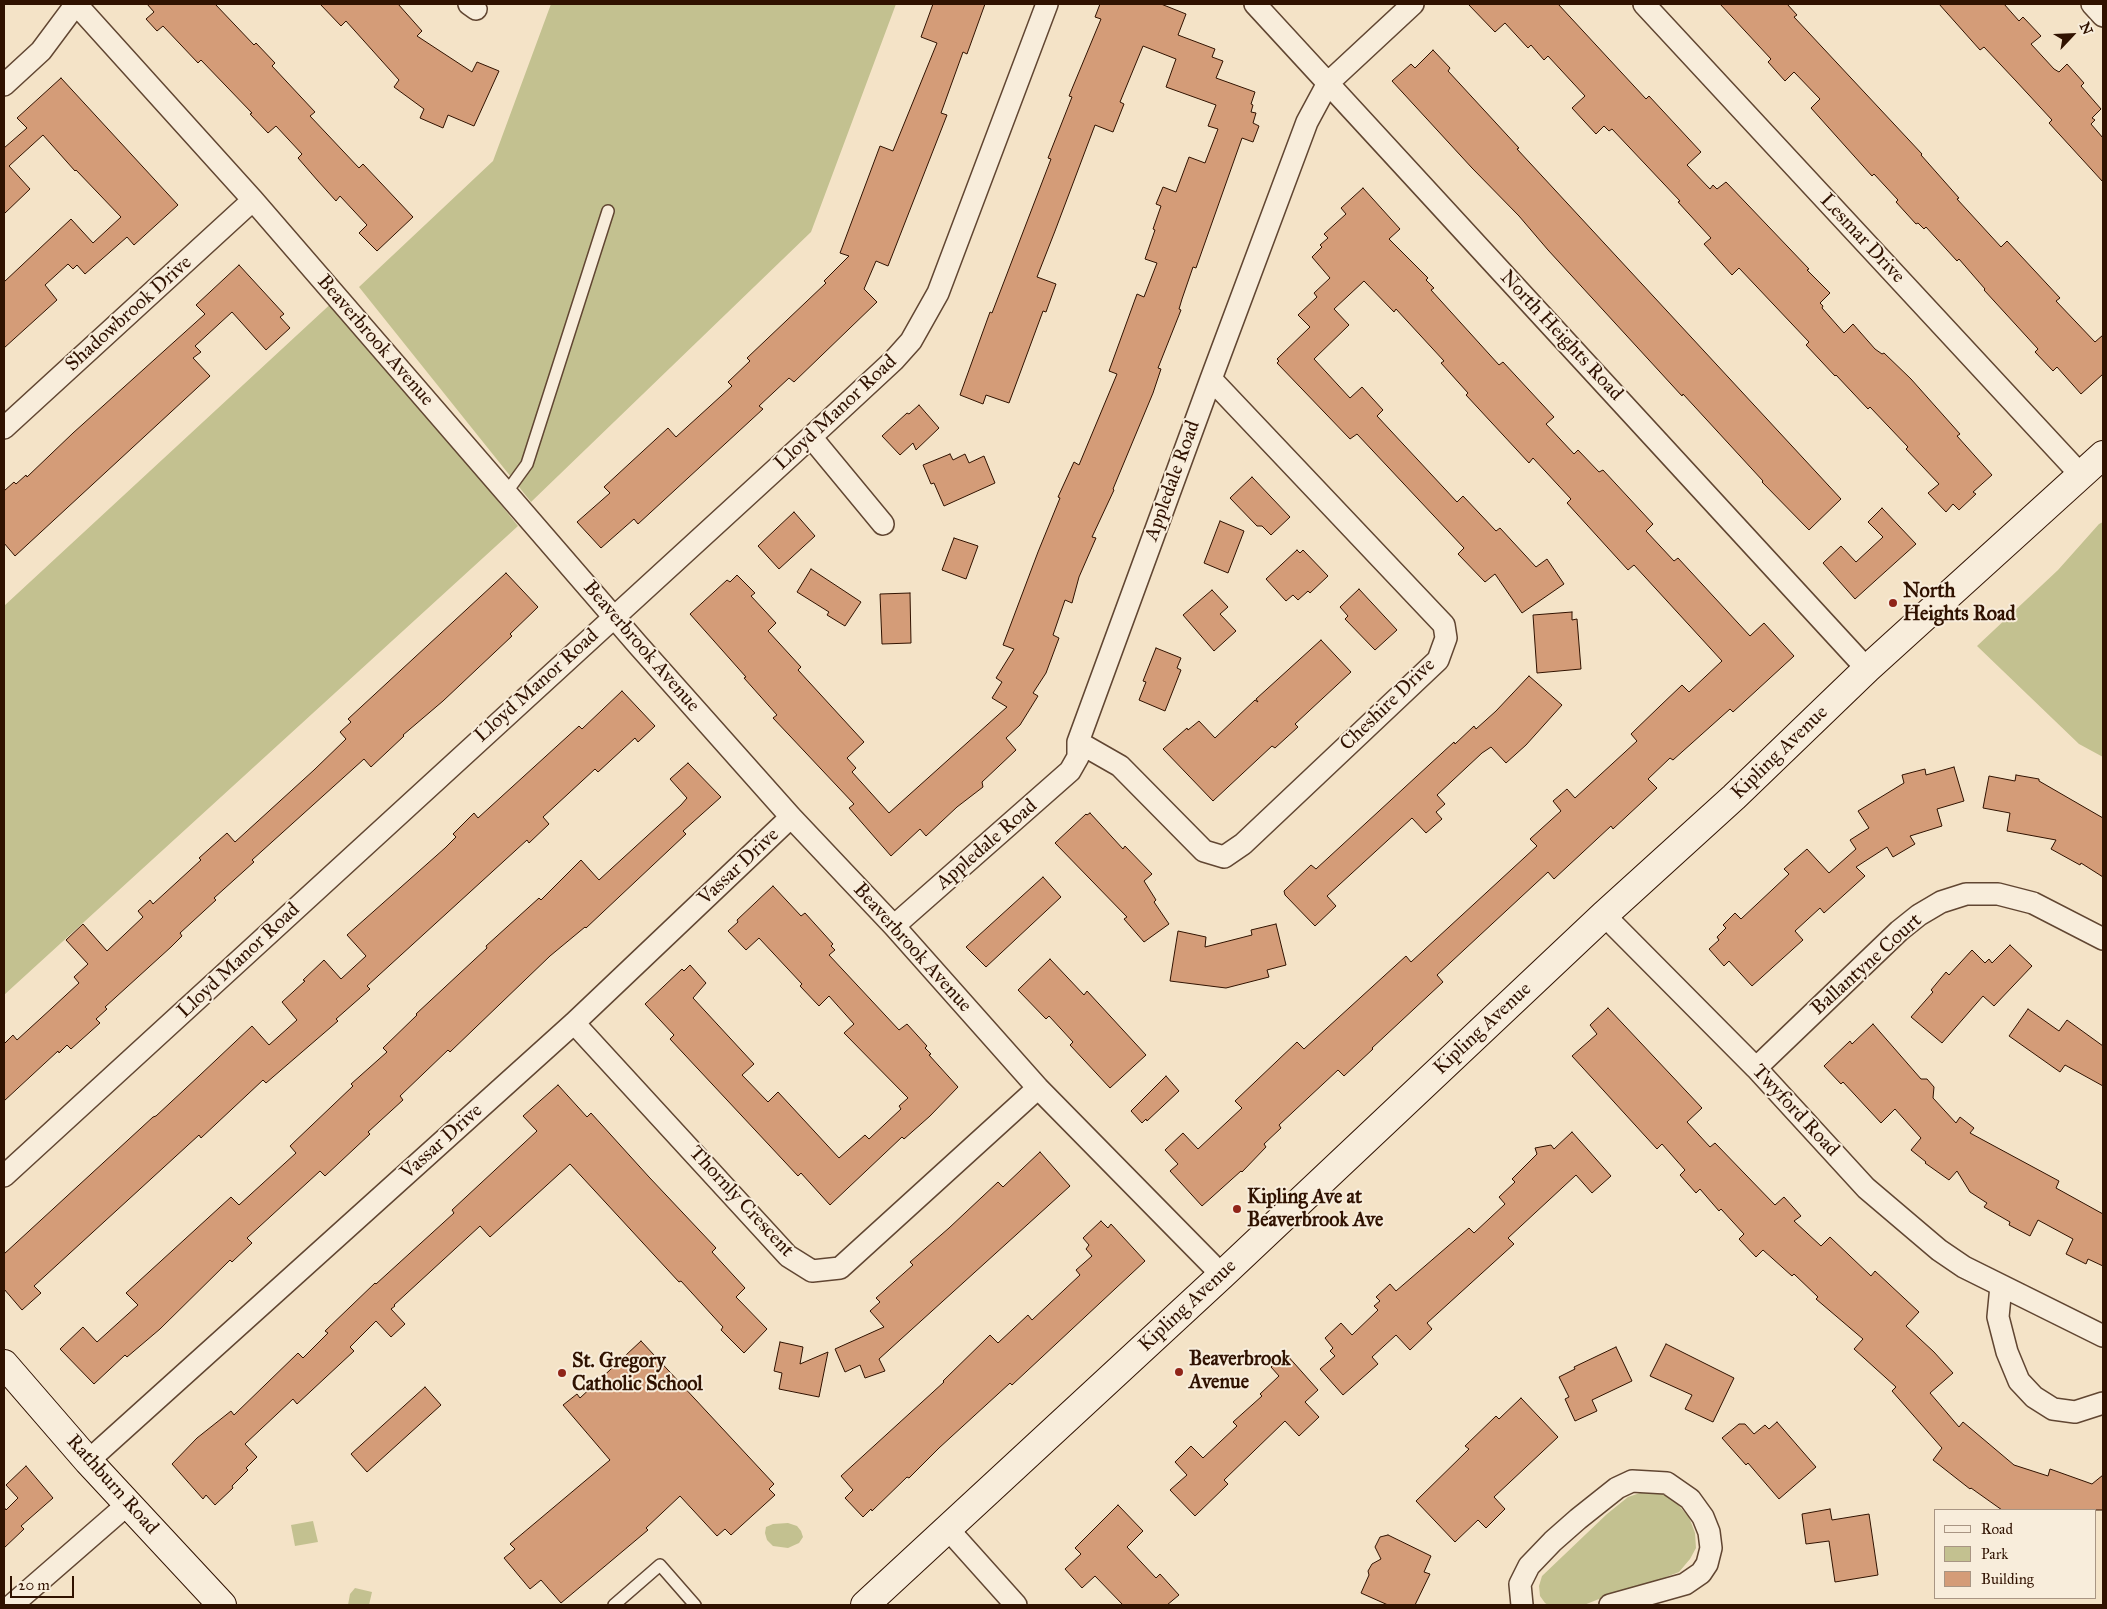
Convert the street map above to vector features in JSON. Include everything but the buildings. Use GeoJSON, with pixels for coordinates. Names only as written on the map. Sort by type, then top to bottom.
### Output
{"type":"FeatureCollection","features":[{"type":"Feature","properties":{"kind":"main road","name":"Kipling Avenue"},"geometry":{"type":"LineString","coordinates":[[865,1605],[1222,1275],[1604,915],[1734,797],[1867,669],[2103,455]]}},
{"type":"Feature","properties":{"kind":"main road","name":"Rathburn Road"},"geometry":{"type":"LineString","coordinates":[[4,1364],[88,1461],[222,1605]]}},
{"type":"Feature","properties":{"kind":"street"},"geometry":{"type":"LineString","coordinates":[[4,85],[41,51],[76,4]]}},
{"type":"Feature","properties":{"kind":"street","name":"Beaverbrook Avenue"},"geometry":{"type":"LineString","coordinates":[[76,4],[253,200],[506,493],[792,817],[894,926],[1038,1088],[1222,1275]]}},
{"type":"Feature","properties":{"kind":"street","name":"Lloyd Manor Road"},"geometry":{"type":"LineString","coordinates":[[4,1176],[811,437],[894,360],[911,341],[938,293],[1047,4]]}},
{"type":"Feature","properties":{"kind":"street","name":"North Heights Road"},"geometry":{"type":"LineString","coordinates":[[1255,4],[1867,669]]}},
{"type":"Feature","properties":{"kind":"street","name":"Appledale Road"},"geometry":{"type":"LineString","coordinates":[[894,926],[1058,783],[1070,771],[1078,757],[1078,742],[1307,122],[1328,83],[1412,4]]}},
{"type":"Feature","properties":{"kind":"street","name":"Lesmar Drive"},"geometry":{"type":"LineString","coordinates":[[1644,4],[2081,475]]}},
{"type":"Feature","properties":{"kind":"street"},"geometry":{"type":"LineString","coordinates":[[2092,4],[2103,16]]}},
{"type":"Feature","properties":{"kind":"street","name":"Shadowbrook Drive"},"geometry":{"type":"LineString","coordinates":[[4,428],[253,200]]}},
{"type":"Feature","properties":{"kind":"street","name":"Cheshire Drive"},"geometry":{"type":"LineString","coordinates":[[1078,742],[1120,766],[1204,852],[1224,856],[1243,844],[1438,660],[1446,638],[1444,625],[1211,379]]}},
{"type":"Feature","properties":{"kind":"street"},"geometry":{"type":"LineString","coordinates":[[811,437],[883,524]]}},
{"type":"Feature","properties":{"kind":"street","name":"Vassar Drive"},"geometry":{"type":"LineString","coordinates":[[88,1461],[574,1023],[792,817]]}},
{"type":"Feature","properties":{"kind":"street","name":"Ballantyne Court"},"geometry":{"type":"LineString","coordinates":[[1756,1068],[1899,931],[1919,915],[1942,902],[1966,894],[1998,894],[2033,903],[2103,940]]}},
{"type":"Feature","properties":{"kind":"street","name":"Twyford Road"},"geometry":{"type":"LineString","coordinates":[[1604,915],[1756,1068],[1866,1188],[1939,1250],[1964,1267],[2103,1336]]}},
{"type":"Feature","properties":{"kind":"street","name":"Thornly Crescent"},"geometry":{"type":"LineString","coordinates":[[574,1023],[788,1256],[812,1271],[840,1268],[1038,1088]]}},
{"type":"Feature","properties":{"kind":"street"},"geometry":{"type":"LineString","coordinates":[[2001,1286],[1998,1316],[2007,1352],[2019,1381],[2034,1397],[2053,1409],[2075,1412],[2103,1403]]}},
{"type":"Feature","properties":{"kind":"street"},"geometry":{"type":"LineString","coordinates":[[1522,1605],[1520,1584],[1529,1566],[1578,1519],[1617,1488],[1632,1481],[1667,1483],[1690,1499],[1703,1516],[1709,1532],[1710,1548],[1707,1564],[1701,1573],[1684,1584],[1610,1605]]}},
{"type":"Feature","properties":{"kind":"street"},"geometry":{"type":"LineString","coordinates":[[12,1605],[128,1504]]}},
{"type":"Feature","properties":{"kind":"street"},"geometry":{"type":"LineString","coordinates":[[947,1528],[1016,1605]]}},
{"type":"Feature","properties":{"kind":"lane"},"geometry":{"type":"LineString","coordinates":[[506,493],[527,464],[608,211]]}},
{"type":"Feature","properties":{"kind":"lane"},"geometry":{"type":"LineString","coordinates":[[614,1605],[660,1565],[695,1605]]}},
{"type":"Feature","properties":{"kind":"green space"},"geometry":{"type":"Polygon","coordinates":[[[551,4],[896,4],[811,232],[531,502],[359,287],[493,161],[551,4]]]}},
{"type":"Feature","properties":{"kind":"green space"},"geometry":{"type":"Polygon","coordinates":[[[336,299],[518,526],[4,995],[4,606],[336,299]]]}},
{"type":"Feature","properties":{"kind":"green space"},"geometry":{"type":"Polygon","coordinates":[[[2103,522],[2103,757],[2079,744],[1977,646],[2058,570],[2099,524],[2103,522]]]}},
{"type":"Feature","properties":{"kind":"green space"},"geometry":{"type":"Polygon","coordinates":[[[1646,1491],[1672,1498],[1689,1517],[1695,1533],[1696,1548],[1679,1572],[1624,1593],[1584,1605],[1548,1605],[1545,1603],[1540,1596],[1539,1586],[1542,1576],[1607,1514],[1628,1497],[1646,1491]]]}},
{"type":"Feature","properties":{"kind":"green space"},"geometry":{"type":"Polygon","coordinates":[[[313,1521],[318,1542],[295,1546],[291,1525],[313,1521]]]}},
{"type":"Feature","properties":{"kind":"green space"},"geometry":{"type":"Polygon","coordinates":[[[788,1523],[797,1526],[803,1537],[799,1543],[788,1548],[773,1546],[767,1540],[766,1527],[773,1524],[788,1523]]]}},
{"type":"Feature","properties":{"kind":"green space"},"geometry":{"type":"Polygon","coordinates":[[[355,1588],[372,1592],[369,1605],[348,1605],[350,1594],[355,1588]]]}},
{"type":"Feature","properties":{"kind":"place","name":"North Heights Road"},"geometry":{"type":"Point","coordinates":[1893,603]}},
{"type":"Feature","properties":{"kind":"place","name":"Kipling Ave at Beaverbrook Ave"},"geometry":{"type":"Point","coordinates":[1237,1209]}},
{"type":"Feature","properties":{"kind":"place","name":"Beaverbrook Avenue"},"geometry":{"type":"Point","coordinates":[1179,1372]}},
{"type":"Feature","properties":{"kind":"place","name":"St. Gregory Catholic School"},"geometry":{"type":"Point","coordinates":[562,1373]}}]}
